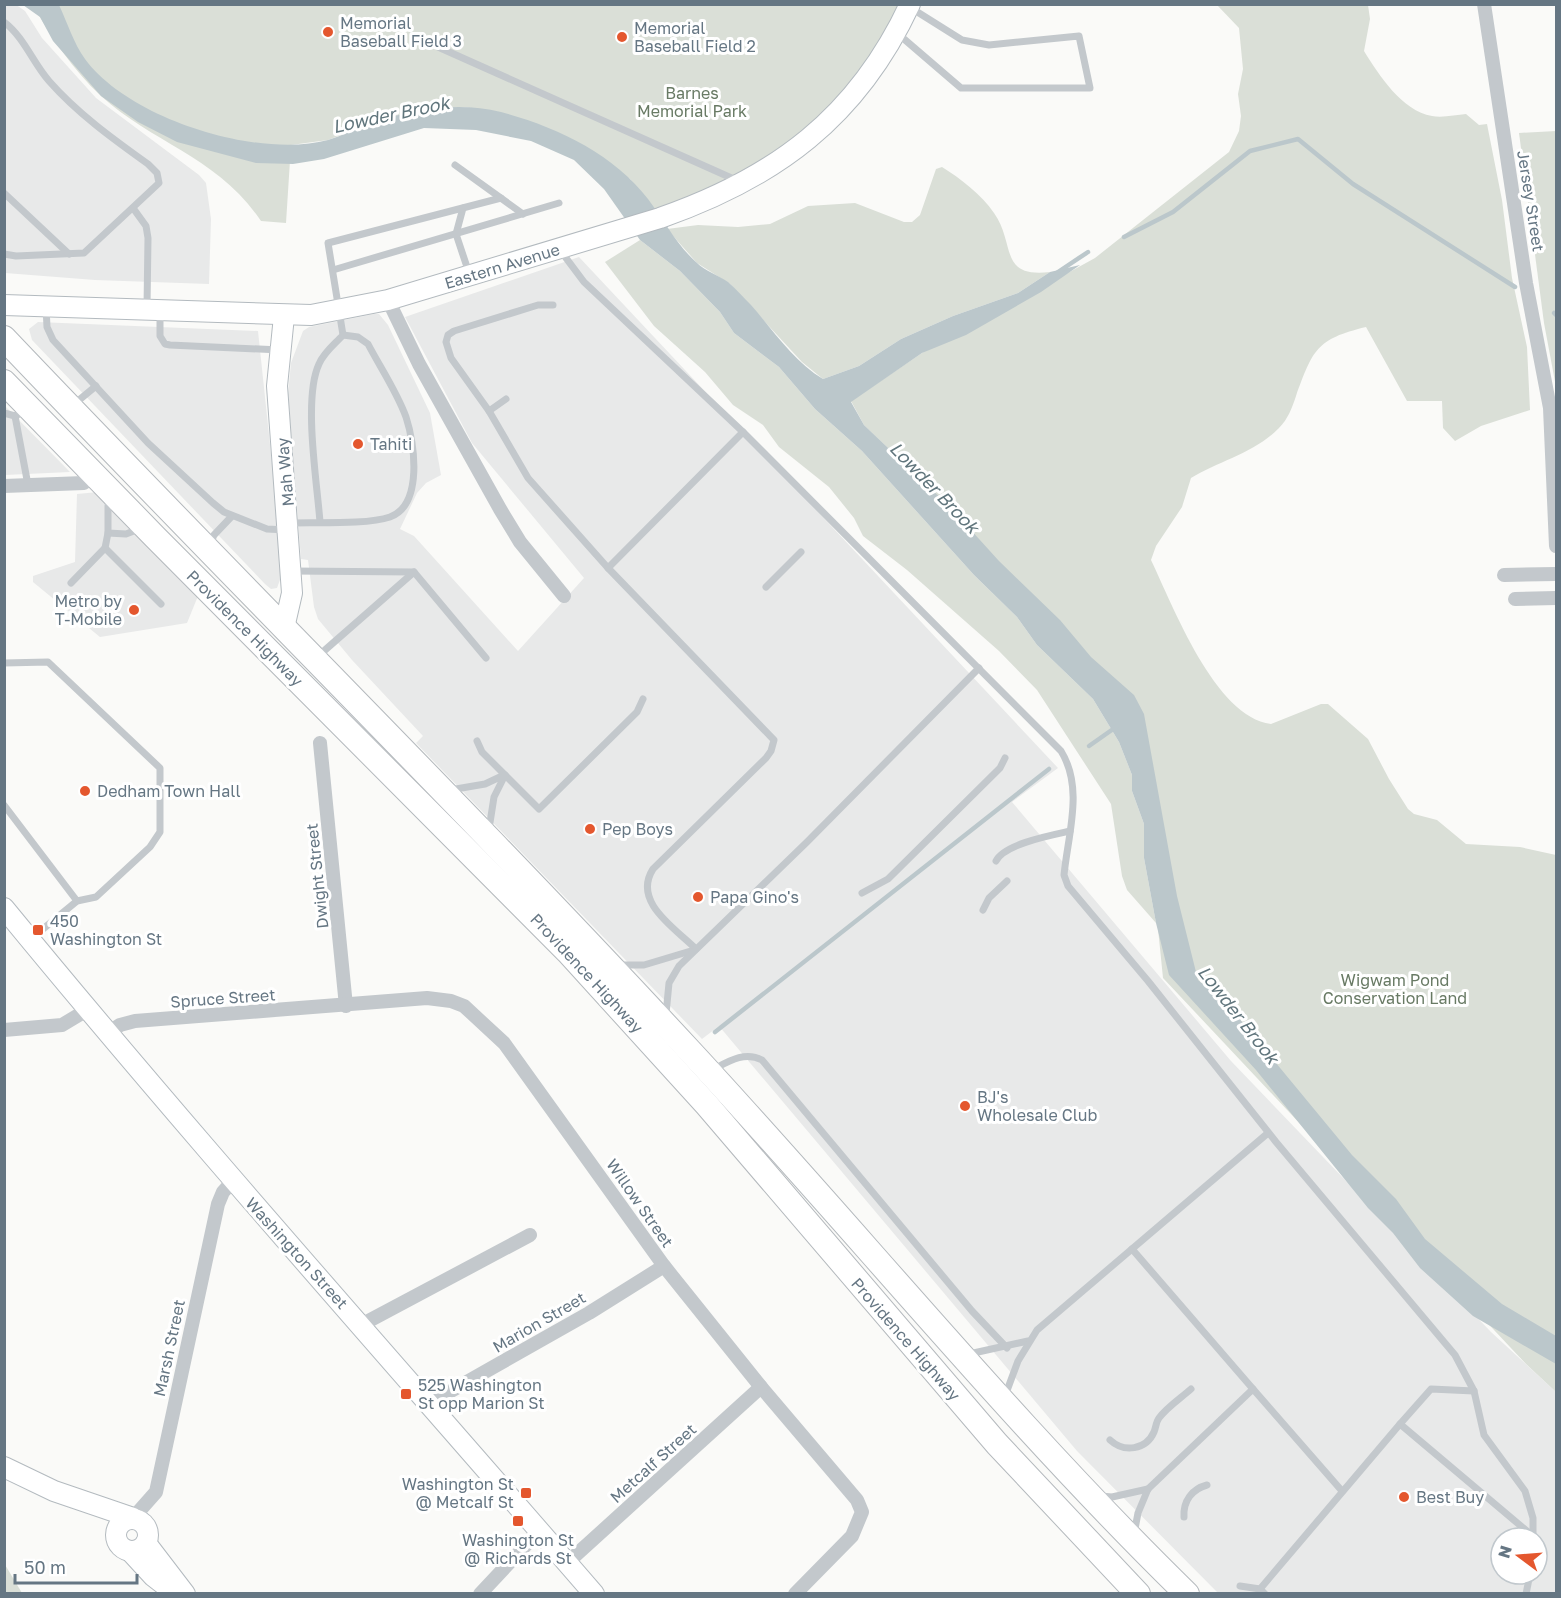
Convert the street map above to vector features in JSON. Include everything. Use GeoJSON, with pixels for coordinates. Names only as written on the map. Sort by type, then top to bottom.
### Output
{"type":"FeatureCollection","features":[{"type":"Feature","properties":{"kind":"highway","name":"Providence Highway"},"geometry":{"type":"LineString","coordinates":[[4,338],[610,965],[709,1071],[1003,1401],[1133,1540],[1187,1593]]}},
{"type":"Feature","properties":{"kind":"highway","name":"Providence Highway"},"geometry":{"type":"LineString","coordinates":[[4,382],[22,412],[145,526],[505,887],[608,995],[713,1112],[990,1436],[1135,1592]]}},
{"type":"Feature","properties":{"kind":"main road","name":"Eastern Avenue"},"geometry":{"type":"LineString","coordinates":[[4,306],[46,305],[284,315],[341,310],[388,300],[667,216],[744,184],[783,159],[827,123],[868,75],[896,32],[909,5]]}},
{"type":"Feature","properties":{"kind":"main road","name":"Mah Way"},"geometry":{"type":"LineString","coordinates":[[284,315],[277,386],[292,571],[292,593],[284,628]]}},
{"type":"Feature","properties":{"kind":"main road","name":"Washington Street"},"geometry":{"type":"LineString","coordinates":[[4,908],[106,1034],[233,1182],[361,1324],[594,1593]]}},
{"type":"Feature","properties":{"kind":"main road"},"geometry":{"type":"LineString","coordinates":[[4,1467],[77,1500],[133,1518],[147,1527],[138,1547]]}},
{"type":"Feature","properties":{"kind":"main road"},"geometry":{"type":"LineString","coordinates":[[77,1500],[116,1533],[118,1542],[138,1547],[185,1593]]}},
{"type":"Feature","properties":{"kind":"main road"},"geometry":{"type":"LineString","coordinates":[[116,1533],[123,1521],[133,1518]]}},
{"type":"Feature","properties":{"kind":"main road"},"geometry":{"type":"LineString","coordinates":[[138,1547],[153,1576],[175,1593]]}},
{"type":"Feature","properties":{"kind":"street","name":"Jersey Street"},"geometry":{"type":"LineString","coordinates":[[1484,4],[1526,282],[1550,408],[1557,546]]}},
{"type":"Feature","properties":{"kind":"street"},"geometry":{"type":"LineString","coordinates":[[388,300],[419,364],[500,509],[520,542],[564,596]]}},
{"type":"Feature","properties":{"kind":"street"},"geometry":{"type":"LineString","coordinates":[[6,486],[84,483]]}},
{"type":"Feature","properties":{"kind":"street"},"geometry":{"type":"LineString","coordinates":[[1504,575],[1557,574]]}},
{"type":"Feature","properties":{"kind":"street"},"geometry":{"type":"LineString","coordinates":[[1515,599],[1557,598]]}},
{"type":"Feature","properties":{"kind":"street","name":"Dwight Street"},"geometry":{"type":"LineString","coordinates":[[320,743],[346,1006]]}},
{"type":"Feature","properties":{"kind":"street","name":"Willow Street"},"geometry":{"type":"LineString","coordinates":[[346,1006],[427,998],[451,1001],[464,1006],[504,1043],[664,1266],[761,1387],[857,1500],[862,1512],[852,1536],[795,1593]]}},
{"type":"Feature","properties":{"kind":"street","name":"Spruce Street"},"geometry":{"type":"LineString","coordinates":[[106,1034],[120,1025],[135,1021],[346,1006]]}},
{"type":"Feature","properties":{"kind":"street"},"geometry":{"type":"LineString","coordinates":[[4,1030],[62,1025],[87,1010]]}},
{"type":"Feature","properties":{"kind":"street","name":"Marsh Street"},"geometry":{"type":"LineString","coordinates":[[133,1518],[156,1492],[218,1204],[223,1192],[233,1182]]}},
{"type":"Feature","properties":{"kind":"street"},"geometry":{"type":"LineString","coordinates":[[361,1324],[530,1236]]}},
{"type":"Feature","properties":{"kind":"street","name":"Marion Street"},"geometry":{"type":"LineString","coordinates":[[428,1404],[589,1313],[664,1266]]}},
{"type":"Feature","properties":{"kind":"street","name":"Metcalf Street"},"geometry":{"type":"LineString","coordinates":[[567,1563],[761,1387]]}},
{"type":"Feature","properties":{"kind":"street"},"geometry":{"type":"LineString","coordinates":[[480,1593],[540,1530]]}},
{"type":"Feature","properties":{"kind":"lane"},"geometry":{"type":"LineString","coordinates":[[896,32],[961,88],[1090,88],[1079,36],[989,45],[962,40],[909,5]]}},
{"type":"Feature","properties":{"kind":"lane"},"geometry":{"type":"LineString","coordinates":[[4,22],[23,43],[49,81],[67,100],[157,173],[159,183],[84,253],[16,256],[4,254]]}},
{"type":"Feature","properties":{"kind":"lane"},"geometry":{"type":"LineString","coordinates":[[438,47],[744,184]]}},
{"type":"Feature","properties":{"kind":"lane"},"geometry":{"type":"LineString","coordinates":[[455,165],[523,214]]}},
{"type":"Feature","properties":{"kind":"lane"},"geometry":{"type":"LineString","coordinates":[[4,193],[69,254]]}},
{"type":"Feature","properties":{"kind":"lane"},"geometry":{"type":"LineString","coordinates":[[320,522],[313,419],[314,387],[319,363],[343,335],[341,310],[328,243],[501,198]]}},
{"type":"Feature","properties":{"kind":"lane"},"geometry":{"type":"LineString","coordinates":[[333,270],[559,203]]}},
{"type":"Feature","properties":{"kind":"lane"},"geometry":{"type":"LineString","coordinates":[[133,208],[146,226],[153,310],[160,336],[165,344],[280,350]]}},
{"type":"Feature","properties":{"kind":"lane"},"geometry":{"type":"LineString","coordinates":[[463,208],[456,234],[470,276]]}},
{"type":"Feature","properties":{"kind":"lane"},"geometry":{"type":"LineString","coordinates":[[560,249],[585,282],[743,432],[1060,751],[1067,761],[1073,791],[1064,875],[1068,886],[1149,981],[1268,1133],[1455,1355],[1474,1391],[1484,1435],[1525,1491],[1533,1526]]}},
{"type":"Feature","properties":{"kind":"lane"},"geometry":{"type":"LineString","coordinates":[[46,305],[47,327],[50,335],[162,457],[213,503],[232,516],[267,529],[320,522],[377,520],[392,517],[405,505],[412,490],[415,474],[407,420],[368,344],[358,337],[343,335]]}},
{"type":"Feature","properties":{"kind":"lane"},"geometry":{"type":"LineString","coordinates":[[553,305],[538,305],[462,328],[448,335],[446,342],[452,358],[489,411],[528,478],[608,568],[774,740],[766,758],[653,869],[648,877],[645,888],[649,900],[696,949]]}},
{"type":"Feature","properties":{"kind":"lane"},"geometry":{"type":"LineString","coordinates":[[71,407],[96,386]]}},
{"type":"Feature","properties":{"kind":"lane"},"geometry":{"type":"LineString","coordinates":[[489,411],[506,399]]}},
{"type":"Feature","properties":{"kind":"lane"},"geometry":{"type":"LineString","coordinates":[[4,413],[22,412],[28,485]]}},
{"type":"Feature","properties":{"kind":"lane"},"geometry":{"type":"LineString","coordinates":[[608,568],[743,432]]}},
{"type":"Feature","properties":{"kind":"lane"},"geometry":{"type":"LineString","coordinates":[[71,583],[105,548],[108,533],[108,506]]}},
{"type":"Feature","properties":{"kind":"lane"},"geometry":{"type":"LineString","coordinates":[[208,549],[214,535],[232,516]]}},
{"type":"Feature","properties":{"kind":"lane"},"geometry":{"type":"LineString","coordinates":[[108,533],[126,534],[145,526]]}},
{"type":"Feature","properties":{"kind":"lane"},"geometry":{"type":"LineString","coordinates":[[105,548],[161,604]]}},
{"type":"Feature","properties":{"kind":"lane"},"geometry":{"type":"LineString","coordinates":[[766,587],[801,552]]}},
{"type":"Feature","properties":{"kind":"lane"},"geometry":{"type":"LineString","coordinates":[[292,571],[414,572],[486,658]]}},
{"type":"Feature","properties":{"kind":"lane"},"geometry":{"type":"LineString","coordinates":[[318,661],[325,650],[414,572]]}},
{"type":"Feature","properties":{"kind":"lane"},"geometry":{"type":"LineString","coordinates":[[4,663],[48,662],[160,768],[160,832],[150,847],[96,897],[77,901],[30,939]]}},
{"type":"Feature","properties":{"kind":"lane"},"geometry":{"type":"LineString","coordinates":[[666,1025],[669,982],[679,966],[807,842],[979,668]]}},
{"type":"Feature","properties":{"kind":"lane"},"geometry":{"type":"LineString","coordinates":[[477,741],[482,752],[539,809],[637,712],[643,699]]}},
{"type":"Feature","properties":{"kind":"lane"},"geometry":{"type":"LineString","coordinates":[[862,893],[888,879],[1000,768],[1005,758]]}},
{"type":"Feature","properties":{"kind":"lane"},"geometry":{"type":"LineString","coordinates":[[441,789],[464,790],[494,781],[505,775]]}},
{"type":"Feature","properties":{"kind":"lane"},"geometry":{"type":"LineString","coordinates":[[494,844],[489,830],[490,815],[498,785],[505,775]]}},
{"type":"Feature","properties":{"kind":"lane"},"geometry":{"type":"LineString","coordinates":[[4,805],[77,901]]}},
{"type":"Feature","properties":{"kind":"lane"},"geometry":{"type":"LineString","coordinates":[[996,861],[1003,853],[1028,842],[1070,831]]}},
{"type":"Feature","properties":{"kind":"lane"},"geometry":{"type":"LineString","coordinates":[[983,910],[989,898],[1007,881]]}},
{"type":"Feature","properties":{"kind":"lane"},"geometry":{"type":"LineString","coordinates":[[610,965],[644,965],[696,949]]}},
{"type":"Feature","properties":{"kind":"lane"},"geometry":{"type":"LineString","coordinates":[[709,1071],[739,1058],[754,1056],[762,1060],[972,1311],[1007,1348]]}},
{"type":"Feature","properties":{"kind":"lane"},"geometry":{"type":"LineString","coordinates":[[1003,1401],[1028,1341],[1037,1330],[1268,1133]]}},
{"type":"Feature","properties":{"kind":"lane"},"geometry":{"type":"LineString","coordinates":[[1132,1249],[1342,1491]]}},
{"type":"Feature","properties":{"kind":"lane"},"geometry":{"type":"LineString","coordinates":[[962,1355],[1007,1348],[1028,1341]]}},
{"type":"Feature","properties":{"kind":"lane"},"geometry":{"type":"LineString","coordinates":[[1110,1440],[1121,1448],[1132,1448],[1145,1443],[1154,1432],[1157,1419],[1191,1389]]}},
{"type":"Feature","properties":{"kind":"lane"},"geometry":{"type":"LineString","coordinates":[[1133,1540],[1138,1513],[1148,1489],[1253,1389]]}},
{"type":"Feature","properties":{"kind":"lane"},"geometry":{"type":"LineString","coordinates":[[1240,1586],[1262,1591],[1342,1491],[1431,1389],[1474,1391]]}},
{"type":"Feature","properties":{"kind":"lane"},"geometry":{"type":"LineString","coordinates":[[1400,1424],[1520,1526]]}},
{"type":"Feature","properties":{"kind":"lane"},"geometry":{"type":"LineString","coordinates":[[1184,1517],[1185,1504],[1189,1496],[1207,1485]]}},
{"type":"Feature","properties":{"kind":"lane"},"geometry":{"type":"LineString","coordinates":[[1088,1493],[1112,1497],[1148,1489]]}},
{"type":"Feature","properties":{"kind":"shaded area"},"geometry":{"type":"Polygon","coordinates":[[[15,4],[25,11],[42,38],[96,98],[199,175],[206,183],[211,219],[209,284],[95,280],[5,273],[4,5],[15,4]]]}},
{"type":"Feature","properties":{"kind":"shaded area"},"geometry":{"type":"Polygon","coordinates":[[[23,5],[59,5],[85,59],[105,80],[132,100],[163,116],[232,139],[267,144],[299,144],[328,140],[368,124],[401,115],[450,107],[501,112],[562,134],[601,155],[634,183],[689,255],[703,268],[731,285],[793,355],[823,379],[859,366],[901,339],[953,316],[1018,293],[1050,272],[1080,265],[1041,292],[966,335],[922,353],[851,402],[864,425],[950,507],[999,561],[1060,620],[1091,657],[1134,695],[1144,714],[1177,896],[1198,980],[1228,1005],[1352,1155],[1396,1199],[1425,1239],[1502,1304],[1556,1336],[1556,1364],[1473,1316],[1420,1268],[1256,1070],[1169,975],[1156,923],[1144,858],[1144,824],[1132,791],[1132,775],[1119,742],[1093,699],[1037,645],[1017,617],[974,575],[862,451],[815,409],[779,367],[734,333],[720,312],[680,271],[640,240],[604,189],[574,160],[531,141],[476,130],[424,128],[324,159],[293,164],[256,163],[177,142],[138,122],[101,96],[53,41],[40,17],[23,5]]]}},
{"type":"Feature","properties":{"kind":"shaded area"},"geometry":{"type":"Polygon","coordinates":[[[579,257],[1058,768],[1012,802],[1231,1061],[1491,1332],[1556,1392],[1556,1593],[1218,1593],[1077,1451],[719,1026],[702,1039],[416,743],[423,736],[352,660],[318,619],[314,607],[308,560],[301,559],[288,395],[291,363],[303,331],[309,327],[374,314],[379,314],[388,325],[430,413],[441,475],[426,483],[417,493],[400,529],[414,536],[518,651],[584,578],[472,443],[405,317],[579,257]]]}},
{"type":"Feature","properties":{"kind":"shaded area"},"geometry":{"type":"Polygon","coordinates":[[[38,322],[258,331],[278,520],[281,577],[277,588],[271,589],[265,584],[32,340],[29,329],[38,322]]]}},
{"type":"Feature","properties":{"kind":"shaded area"},"geometry":{"type":"Polygon","coordinates":[[[5,406],[70,472],[5,475],[5,406]]]}},
{"type":"Feature","properties":{"kind":"shaded area"},"geometry":{"type":"Polygon","coordinates":[[[98,492],[198,596],[187,623],[100,637],[33,582],[33,576],[75,562],[77,494],[98,492]]]}},
{"type":"Feature","properties":{"kind":"green space","name":"Barnes Memorial Park"},"geometry":{"type":"Polygon","coordinates":[[[33,5],[910,5],[819,130],[660,218],[630,179],[498,112],[465,107],[421,109],[367,125],[328,140],[291,145],[286,223],[261,221],[244,199],[225,181],[185,152],[121,113],[101,96],[63,53],[33,5]]]}},
{"type":"Feature","properties":{"kind":"green space","name":"Wigwam Pond Conservation Land"},"geometry":{"type":"Polygon","coordinates":[[[1217,5],[1368,5],[1370,19],[1364,51],[1384,81],[1401,100],[1421,113],[1445,117],[1466,114],[1479,125],[1487,124],[1502,200],[1512,278],[1527,347],[1530,410],[1481,426],[1455,441],[1443,428],[1442,401],[1407,401],[1366,327],[1336,336],[1326,342],[1312,357],[1289,413],[1279,428],[1259,444],[1191,478],[1182,507],[1156,546],[1151,560],[1198,657],[1232,702],[1251,717],[1271,724],[1321,704],[1328,704],[1368,739],[1389,779],[1408,809],[1414,814],[1437,820],[1466,844],[1520,847],[1556,855],[1556,1392],[1526,1364],[1163,978],[1138,731],[918,477],[864,425],[851,401],[922,353],[1095,258],[1229,152],[1239,131],[1241,116],[1238,94],[1243,69],[1239,28],[1217,5]]]}},
{"type":"Feature","properties":{"kind":"green space"},"geometry":{"type":"Polygon","coordinates":[[[1556,131],[1556,387],[1544,323],[1519,133],[1556,131]]]}},
{"type":"Feature","properties":{"kind":"green space"},"geometry":{"type":"Polygon","coordinates":[[[942,167],[970,187],[989,206],[1001,225],[1015,264],[1022,270],[1050,272],[1018,293],[953,316],[901,339],[859,366],[823,379],[802,362],[730,284],[697,263],[667,229],[698,225],[738,227],[770,224],[808,206],[855,203],[904,222],[912,222],[920,215],[936,169],[942,167]]]}},
{"type":"Feature","properties":{"kind":"green space"},"geometry":{"type":"Polygon","coordinates":[[[640,240],[680,271],[720,312],[734,333],[779,367],[815,409],[862,451],[974,575],[1017,617],[1037,645],[1093,699],[1119,742],[1132,775],[1132,791],[1144,824],[1144,858],[1156,923],[1127,890],[1122,876],[1111,804],[1037,690],[999,651],[907,570],[863,536],[854,518],[829,487],[779,447],[763,425],[733,405],[705,372],[654,326],[605,262],[640,240]]]}},
{"type":"Feature","properties":{"kind":"green space"},"geometry":{"type":"Polygon","coordinates":[[[5,1565],[7,1568],[22,1593],[5,1593],[5,1565]]]}},
{"type":"Feature","properties":{"kind":"waterway"},"geometry":{"type":"LineString","coordinates":[[1124,237],[1173,212],[1250,151],[1298,139],[1353,184],[1515,287]]}},
{"type":"Feature","properties":{"kind":"waterway"},"geometry":{"type":"LineString","coordinates":[[1058,272],[1088,252]]}},
{"type":"Feature","properties":{"kind":"waterway"},"geometry":{"type":"LineString","coordinates":[[1089,746],[1116,727]]}},
{"type":"Feature","properties":{"kind":"waterway"},"geometry":{"type":"LineString","coordinates":[[715,1032],[1049,769]]}},
{"type":"Feature","properties":{"kind":"place","name":"Memorial Baseball Field 3"},"geometry":{"type":"Point","coordinates":[328,32]}},
{"type":"Feature","properties":{"kind":"place","name":"Memorial Baseball Field 2"},"geometry":{"type":"Point","coordinates":[622,37]}},
{"type":"Feature","properties":{"kind":"place","name":"Tahiti"},"geometry":{"type":"Point","coordinates":[358,444]}},
{"type":"Feature","properties":{"kind":"place","name":"Metro by T-Mobile"},"geometry":{"type":"Point","coordinates":[134,610]}},
{"type":"Feature","properties":{"kind":"place","name":"Dedham Town Hall"},"geometry":{"type":"Point","coordinates":[85,791]}},
{"type":"Feature","properties":{"kind":"place","name":"Pep Boys"},"geometry":{"type":"Point","coordinates":[590,829]}},
{"type":"Feature","properties":{"kind":"place","name":"Papa Gino's"},"geometry":{"type":"Point","coordinates":[698,897]}},
{"type":"Feature","properties":{"kind":"place","name":"450 Washington St"},"geometry":{"type":"Point","coordinates":[38,930]}},
{"type":"Feature","properties":{"kind":"place","name":"BJ's Wholesale Club"},"geometry":{"type":"Point","coordinates":[965,1106]}},
{"type":"Feature","properties":{"kind":"place","name":"525 Washington St opp Marion St"},"geometry":{"type":"Point","coordinates":[406,1394]}},
{"type":"Feature","properties":{"kind":"place","name":"Washington St @ Metcalf St"},"geometry":{"type":"Point","coordinates":[526,1493]}},
{"type":"Feature","properties":{"kind":"place","name":"Best Buy"},"geometry":{"type":"Point","coordinates":[1404,1497]}},
{"type":"Feature","properties":{"kind":"place","name":"Washington St @ Richards St"},"geometry":{"type":"Point","coordinates":[518,1521]}},
{"type":"Feature","properties":{"kind":"water label","name":"Lowder Brook"},"geometry":{"type":"Point","coordinates":[391,115]}},
{"type":"Feature","properties":{"kind":"water label","name":"Lowder Brook"},"geometry":{"type":"Point","coordinates":[934,488]}},
{"type":"Feature","properties":{"kind":"water label","name":"Lowder Brook"},"geometry":{"type":"Point","coordinates":[1238,1015]}}]}
